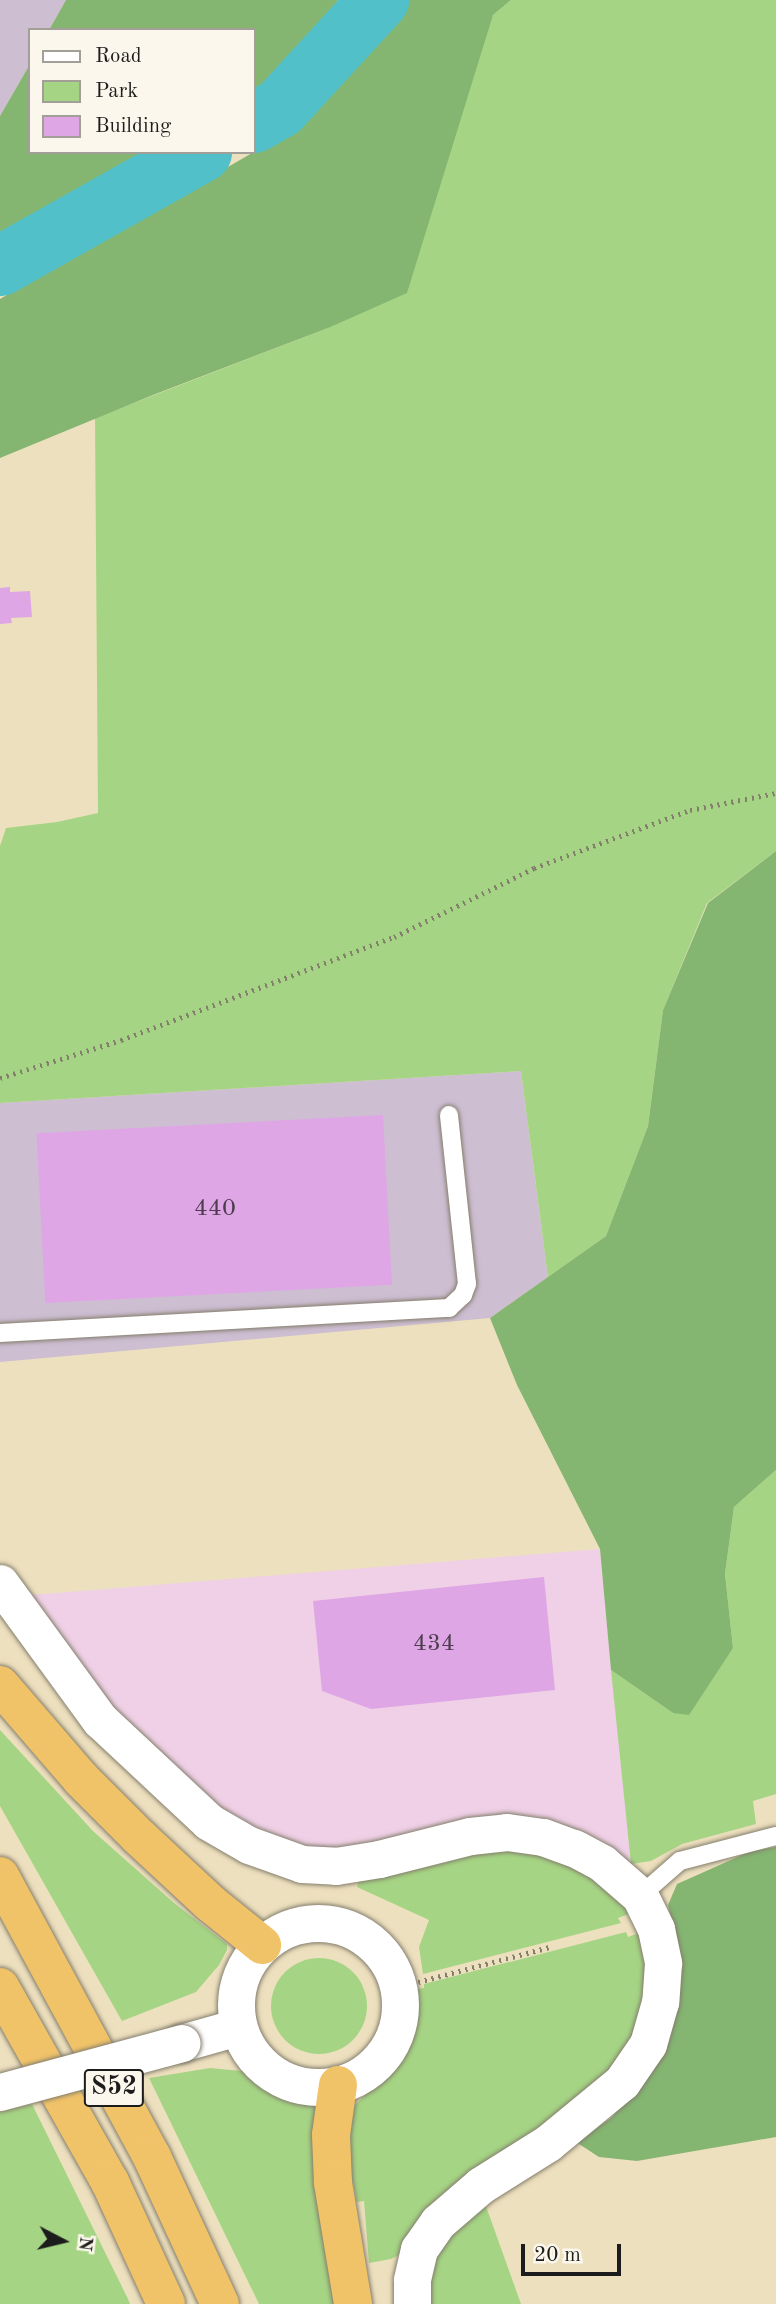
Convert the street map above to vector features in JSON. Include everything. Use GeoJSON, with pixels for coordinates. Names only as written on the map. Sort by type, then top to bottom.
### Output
{"type":"FeatureCollection","features":[{"type":"Feature","properties":{"kind":"highway"},"geometry":{"type":"LineString","coordinates":[[0,1685],[45,1740],[139,1838],[209,1903],[262,1945]]}},
{"type":"Feature","properties":{"kind":"highway","name":"S52"},"geometry":{"type":"LineString","coordinates":[[0,1876],[152,2157],[220,2304]]}},
{"type":"Feature","properties":{"kind":"highway","name":"S52"},"geometry":{"type":"LineString","coordinates":[[0,1987],[110,2182],[166,2304]]}},
{"type":"Feature","properties":{"kind":"highway"},"geometry":{"type":"LineString","coordinates":[[338,2085],[331,2135],[333,2183],[353,2304]]}},
{"type":"Feature","properties":{"kind":"street"},"geometry":{"type":"LineString","coordinates":[[0,1583],[100,1720],[209,1822],[249,1845],[302,1864],[336,1866],[379,1859],[470,1836],[507,1832],[543,1837],[574,1849],[602,1863],[640,1896],[656,1929],[663,1963],[660,2003],[648,2044],[622,2082],[548,2143],[481,2185],[438,2222],[419,2249],[412,2280],[412,2304]]}},
{"type":"Feature","properties":{"kind":"street"},"geometry":{"type":"LineString","coordinates":[[311,1923],[338,1926],[363,1936],[383,1954],[395,1978],[400,2005],[396,2032],[383,2056],[362,2074],[338,2085],[313,2087],[288,2082],[266,2069],[249,2050],[238,2026],[235,2004],[239,1982],[248,1962],[262,1945],[285,1930],[311,1923]]}},
{"type":"Feature","properties":{"kind":"street"},"geometry":{"type":"LineString","coordinates":[[0,2092],[238,2026]]}},
{"type":"Feature","properties":{"kind":"lane"},"geometry":{"type":"LineString","coordinates":[[0,1333],[449,1308],[463,1295],[467,1284],[449,1115]]}},
{"type":"Feature","properties":{"kind":"lane"},"geometry":{"type":"LineString","coordinates":[[640,1896],[680,1861],[776,1836]]}},
{"type":"Feature","properties":{"kind":"path"},"geometry":{"type":"LineString","coordinates":[[0,1078],[121,1040],[394,937],[534,867],[690,810],[776,793]]}},
{"type":"Feature","properties":{"kind":"path"},"geometry":{"type":"LineString","coordinates":[[418,1982],[550,1947]]}},
{"type":"Feature","properties":{"kind":"shaded area"},"geometry":{"type":"Polygon","coordinates":[[[0,0],[66,0],[50,28],[28,28],[28,67],[0,116],[0,0]]]}},
{"type":"Feature","properties":{"kind":"shaded area"},"geometry":{"type":"Polygon","coordinates":[[[521,1071],[548,1277],[490,1318],[0,1362],[0,1103],[521,1071]]]}},
{"type":"Feature","properties":{"kind":"shaded area"},"geometry":{"type":"Polygon","coordinates":[[[600,1549],[631,1864],[326,1851],[284,1843],[237,1825],[107,1713],[19,1596],[600,1549]]]}},
{"type":"Feature","properties":{"kind":"green space"},"geometry":{"type":"Polygon","coordinates":[[[66,0],[338,0],[326,19],[256,90],[256,28],[50,28],[66,0]]]}},
{"type":"Feature","properties":{"kind":"green space"},"geometry":{"type":"Polygon","coordinates":[[[402,0],[511,0],[493,15],[407,293],[328,328],[153,395],[0,458],[0,299],[251,154],[256,154],[256,151],[273,141],[333,91],[392,17],[402,0]]]}},
{"type":"Feature","properties":{"kind":"green space"},"geometry":{"type":"Polygon","coordinates":[[[511,0],[776,0],[776,851],[707,903],[663,1010],[648,1126],[606,1236],[548,1277],[521,1071],[0,1103],[0,846],[6,828],[57,822],[98,813],[95,418],[328,328],[493,15],[511,0]]]}},
{"type":"Feature","properties":{"kind":"green space"},"geometry":{"type":"Polygon","coordinates":[[[28,67],[28,154],[144,154],[0,236],[0,116],[28,67]]]}},
{"type":"Feature","properties":{"kind":"green space"},"geometry":{"type":"Polygon","coordinates":[[[776,851],[776,1470],[734,1507],[725,1574],[733,1648],[689,1715],[673,1713],[611,1670],[600,1549],[517,1385],[490,1318],[606,1236],[648,1126],[663,1010],[708,903],[776,851]]]}},
{"type":"Feature","properties":{"kind":"green space"},"geometry":{"type":"Polygon","coordinates":[[[776,1470],[776,1794],[753,1801],[756,1824],[682,1844],[651,1861],[631,1864],[611,1670],[673,1713],[733,1648],[725,1574],[734,1507],[776,1470]]]}},
{"type":"Feature","properties":{"kind":"green space"},"geometry":{"type":"Polygon","coordinates":[[[0,1730],[93,1831],[174,1903],[227,1944],[227,1950],[219,1965],[196,1992],[122,2021],[0,1806],[0,1730]]]}},
{"type":"Feature","properties":{"kind":"green space"},"geometry":{"type":"Polygon","coordinates":[[[483,1844],[568,1854],[634,1912],[618,1918],[621,1923],[423,1974],[419,1947],[429,1920],[357,1887],[360,1876],[483,1844]]]}},
{"type":"Feature","properties":{"kind":"green space"},"geometry":{"type":"Polygon","coordinates":[[[776,1847],[776,2137],[637,2161],[599,2157],[576,2142],[611,2118],[653,2071],[671,2027],[677,1944],[668,1905],[677,1884],[751,1851],[776,1847]]]}},
{"type":"Feature","properties":{"kind":"green space"},"geometry":{"type":"Polygon","coordinates":[[[626,1932],[628,1937],[642,1932],[650,1997],[617,2073],[403,2253],[391,2259],[369,2263],[364,2201],[357,2202],[345,2144],[350,2110],[398,2062],[414,2027],[418,2008],[417,1989],[424,1988],[424,1984],[626,1932]]]}},
{"type":"Feature","properties":{"kind":"green space"},"geometry":{"type":"Polygon","coordinates":[[[319,1958],[337,1962],[353,1972],[363,1988],[367,2006],[363,2024],[353,2040],[337,2050],[319,2054],[301,2050],[285,2040],[275,2024],[271,2006],[275,1988],[285,1972],[301,1962],[319,1958]]]}},
{"type":"Feature","properties":{"kind":"green space"},"geometry":{"type":"Polygon","coordinates":[[[210,2068],[242,2071],[279,2095],[297,2102],[317,2104],[320,2221],[334,2304],[259,2304],[149,2078],[210,2068]]]}},
{"type":"Feature","properties":{"kind":"green space"},"geometry":{"type":"Polygon","coordinates":[[[32,2104],[130,2304],[0,2304],[0,2112],[32,2104]]]}},
{"type":"Feature","properties":{"kind":"green space"},"geometry":{"type":"Polygon","coordinates":[[[483,2198],[521,2304],[424,2304],[430,2256],[483,2198]]]}},
{"type":"Feature","properties":{"kind":"building"},"geometry":{"type":"Polygon","coordinates":[[[10,587],[10,592],[30,591],[32,617],[11,618],[12,623],[0,624],[0,588],[10,587]]]}},
{"type":"Feature","properties":{"kind":"building"},"geometry":{"type":"Polygon","coordinates":[[[383,1115],[392,1285],[45,1303],[36,1133],[383,1115]]]}},
{"type":"Feature","properties":{"kind":"building"},"geometry":{"type":"Polygon","coordinates":[[[544,1577],[555,1690],[371,1709],[322,1691],[313,1601],[544,1577]]]}},
{"type":"Feature","properties":{"kind":"waterway"},"geometry":{"type":"LineString","coordinates":[[256,122],[280,108],[379,0]]}},
{"type":"Feature","properties":{"kind":"waterway"},"geometry":{"type":"LineString","coordinates":[[0,266],[198,154]]}}]}
